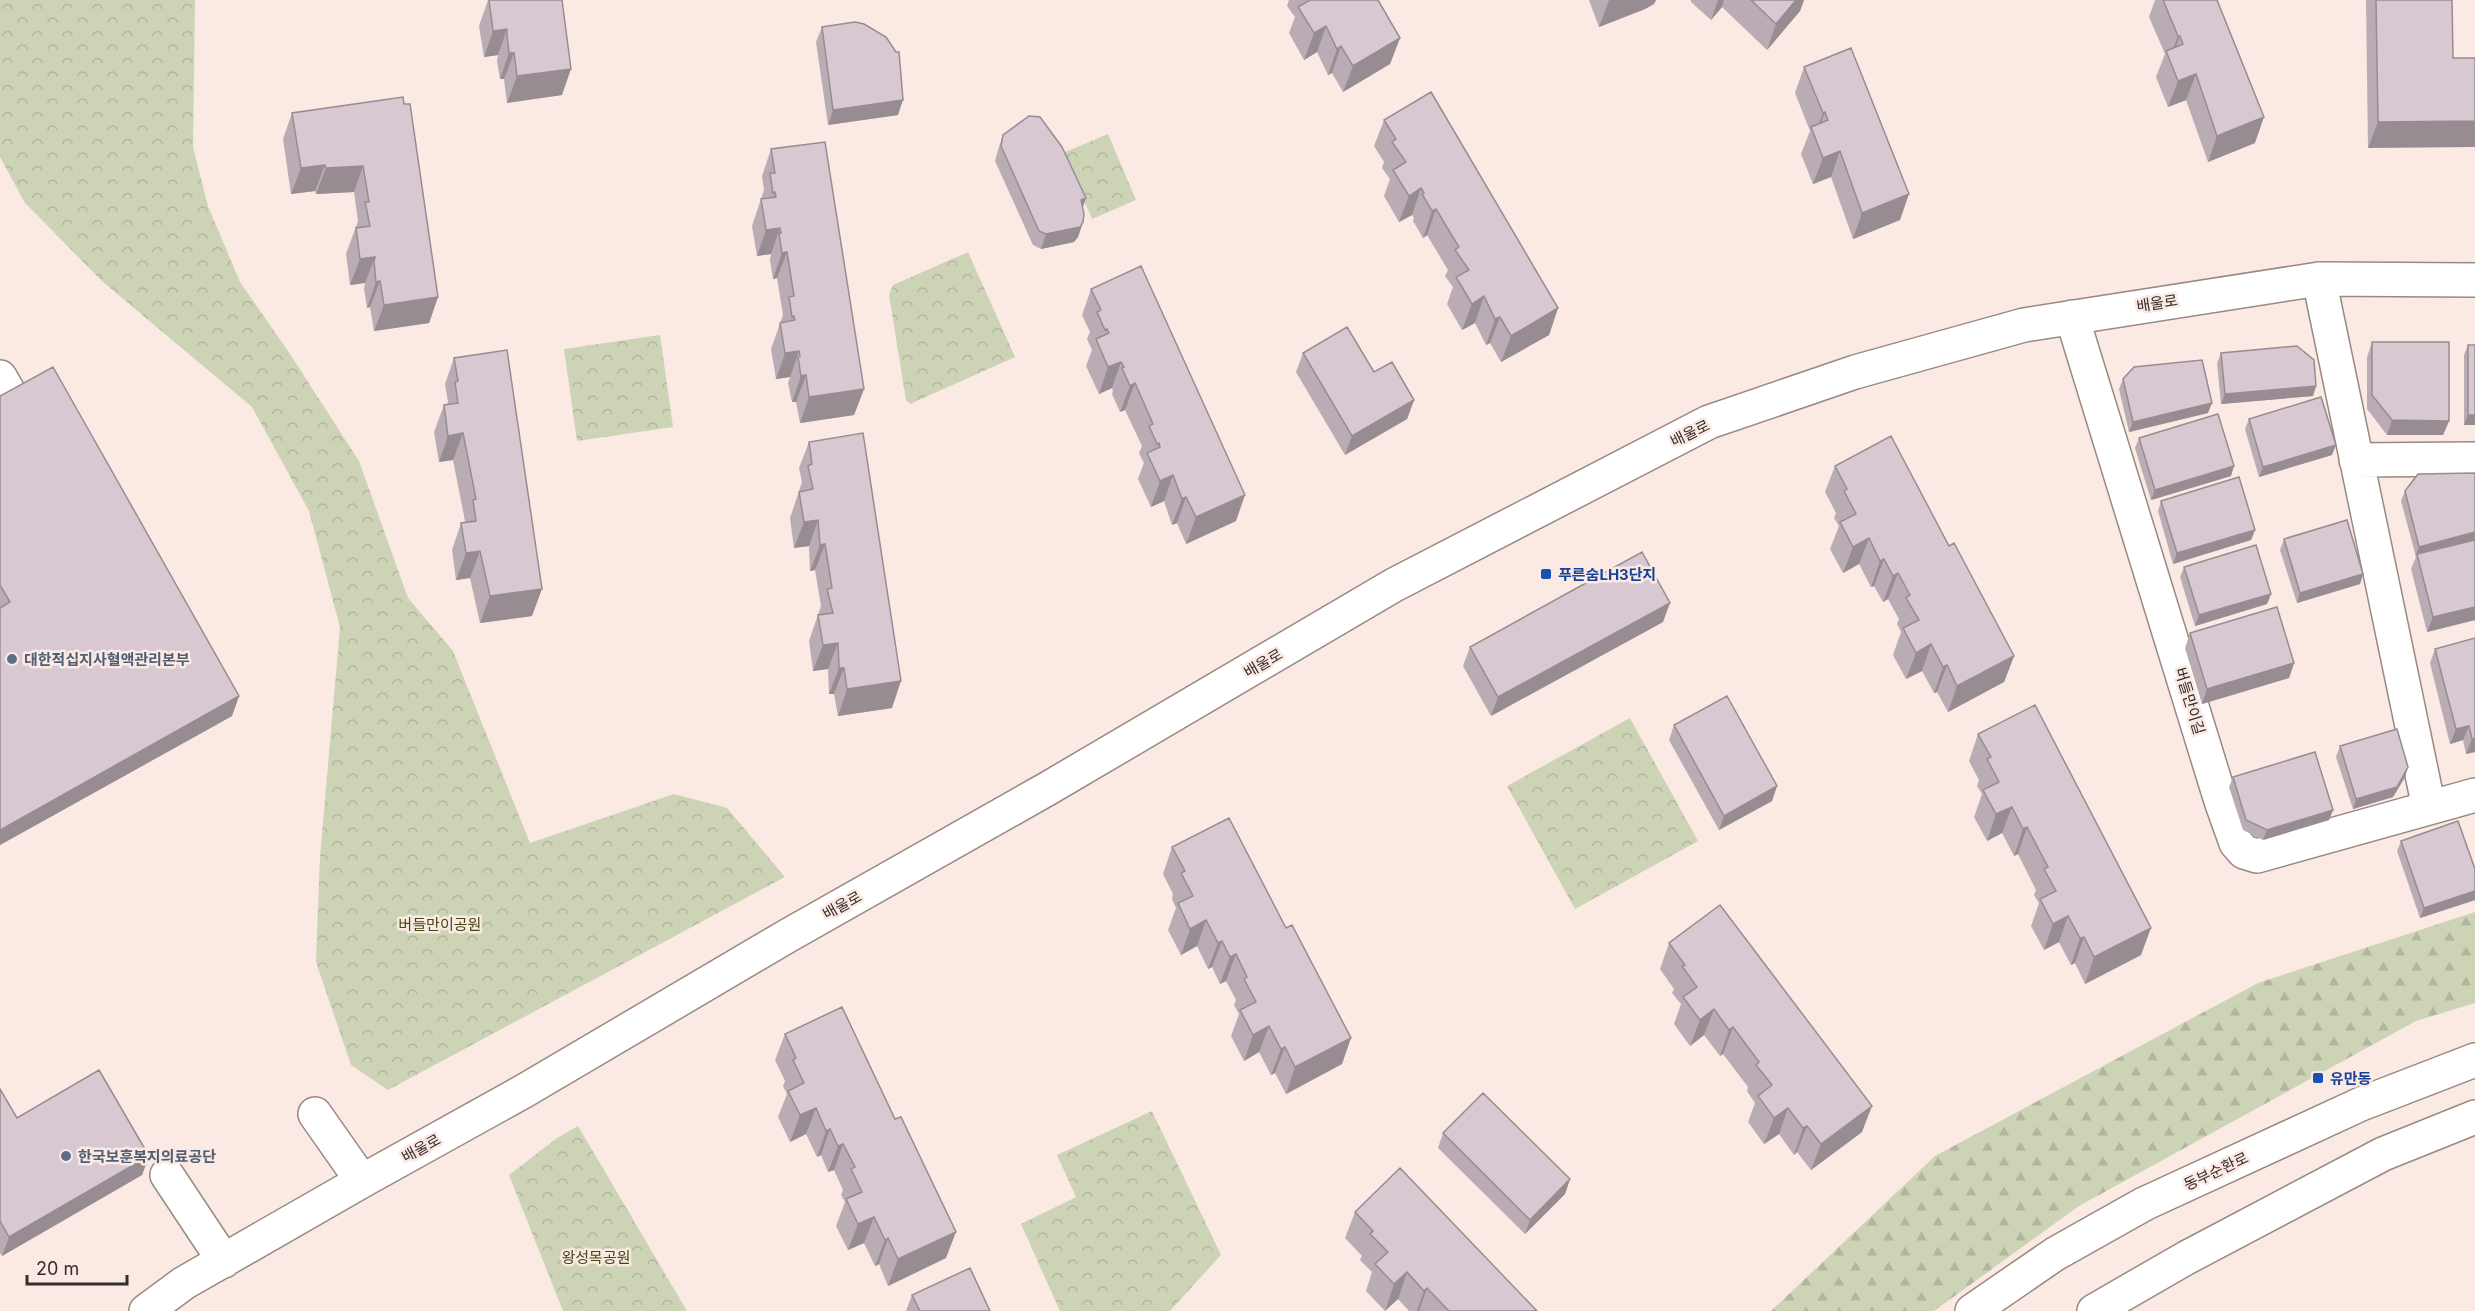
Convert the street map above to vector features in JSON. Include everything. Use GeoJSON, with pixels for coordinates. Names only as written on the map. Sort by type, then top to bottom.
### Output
{"type":"FeatureCollection","features":[{"type":"Feature","properties":{"kind":"street","name":"배울로"},"geometry":{"type":"LineString","coordinates":[[146,1311],[184,1283],[524,1091],[789,935],[1047,789],[1394,585],[1709,422],[1855,372],[2024,325],[2319,279],[2475,280]]}},
{"type":"Feature","properties":{"kind":"street"},"geometry":{"type":"LineString","coordinates":[[2319,279],[2429,808]]}},
{"type":"Feature","properties":{"kind":"street","name":"버들만이길"},"geometry":{"type":"LineString","coordinates":[[2072,317],[2221,801],[2236,843],[2244,852],[2257,856],[2475,795]]}},
{"type":"Feature","properties":{"kind":"street"},"geometry":{"type":"LineString","coordinates":[[2356,460],[2475,459]]}},
{"type":"Feature","properties":{"kind":"street","name":"동부순환로"},"geometry":{"type":"LineString","coordinates":[[1972,1311],[2055,1254],[2144,1204],[2361,1104],[2475,1060]]}},
{"type":"Feature","properties":{"kind":"street"},"geometry":{"type":"LineString","coordinates":[[315,1113],[362,1181]]}},
{"type":"Feature","properties":{"kind":"street"},"geometry":{"type":"LineString","coordinates":[[2094,1311],[2186,1258],[2383,1154],[2475,1117]]}},
{"type":"Feature","properties":{"kind":"street"},"geometry":{"type":"LineString","coordinates":[[167,1175],[224,1261]]}},
{"type":"Feature","properties":{"kind":"green space","name":"버들만이공원"},"geometry":{"type":"Polygon","coordinates":[[[0,0],[195,0],[193,147],[208,206],[240,282],[359,461],[408,598],[453,651],[530,843],[674,794],[727,808],[785,877],[388,1090],[351,1065],[316,962],[320,857],[340,627],[309,511],[252,407],[103,282],[25,203],[0,157],[0,0]]]}},
{"type":"Feature","properties":{"kind":"green space"},"geometry":{"type":"Polygon","coordinates":[[[1108,134],[1136,200],[1092,219],[1063,153],[1108,134]]]}},
{"type":"Feature","properties":{"kind":"green space"},"geometry":{"type":"Polygon","coordinates":[[[968,252],[1015,357],[910,404],[906,400],[889,295],[893,285],[968,252]]]}},
{"type":"Feature","properties":{"kind":"green space"},"geometry":{"type":"Polygon","coordinates":[[[660,335],[673,427],[577,441],[564,349],[660,335]]]}},
{"type":"Feature","properties":{"kind":"green space"},"geometry":{"type":"Polygon","coordinates":[[[1630,718],[1698,841],[1575,909],[1507,786],[1630,718]]]}},
{"type":"Feature","properties":{"kind":"green space"},"geometry":{"type":"Polygon","coordinates":[[[2475,912],[2475,1003],[2416,1021],[2079,1206],[1934,1311],[1771,1311],[1935,1156],[2258,983],[2475,912]]]}},
{"type":"Feature","properties":{"kind":"green space"},"geometry":{"type":"Polygon","coordinates":[[[1152,1111],[1221,1255],[1170,1311],[1060,1311],[1021,1224],[1076,1197],[1057,1155],[1152,1111]]]}},
{"type":"Feature","properties":{"kind":"green space","name":"왕성목공원"},"geometry":{"type":"Polygon","coordinates":[[[578,1126],[687,1311],[563,1311],[509,1175],[557,1138],[578,1126]]]}},
{"type":"Feature","properties":{"kind":"building"},"geometry":{"type":"Polygon","coordinates":[[[489,0],[562,0],[571,69],[517,76],[514,53],[509,53],[507,29],[493,31],[489,0]]]}},
{"type":"Feature","properties":{"kind":"building"},"geometry":{"type":"Polygon","coordinates":[[[1310,0],[1378,0],[1400,38],[1353,66],[1341,46],[1337,49],[1326,26],[1314,33],[1298,7],[1310,0]]]}},
{"type":"Feature","properties":{"kind":"building"},"geometry":{"type":"Polygon","coordinates":[[[1751,0],[1796,0],[1776,24],[1751,0]]]}},
{"type":"Feature","properties":{"kind":"building"},"geometry":{"type":"Polygon","coordinates":[[[2163,0],[2217,0],[2264,117],[2217,136],[2196,74],[2178,81],[2166,51],[2183,44],[2163,0]]]}},
{"type":"Feature","properties":{"kind":"building"},"geometry":{"type":"Polygon","coordinates":[[[2376,0],[2452,0],[2453,58],[2475,58],[2475,121],[2378,122],[2376,0]]]}},
{"type":"Feature","properties":{"kind":"building"},"geometry":{"type":"Polygon","coordinates":[[[855,22],[864,24],[886,37],[896,52],[899,52],[903,100],[833,110],[822,27],[855,22]]]}},
{"type":"Feature","properties":{"kind":"building"},"geometry":{"type":"Polygon","coordinates":[[[1851,48],[1909,194],[1862,213],[1840,151],[1823,158],[1811,127],[1828,120],[1804,67],[1851,48]]]}},
{"type":"Feature","properties":{"kind":"building"},"geometry":{"type":"Polygon","coordinates":[[[1431,92],[1558,308],[1511,336],[1500,317],[1495,319],[1484,296],[1472,304],[1456,277],[1469,270],[1455,250],[1459,247],[1436,209],[1432,211],[1421,188],[1409,196],[1393,170],[1406,162],[1392,142],[1396,139],[1384,120],[1431,92]]]}},
{"type":"Feature","properties":{"kind":"building"},"geometry":{"type":"Polygon","coordinates":[[[403,97],[404,104],[410,104],[438,297],[384,305],[380,281],[376,282],[375,257],[360,259],[356,228],[370,226],[365,202],[369,202],[363,166],[326,168],[325,165],[301,168],[292,113],[403,97]]]}},
{"type":"Feature","properties":{"kind":"building"},"geometry":{"type":"Polygon","coordinates":[[[1029,116],[1040,117],[1062,147],[1086,198],[1081,200],[1084,214],[1080,227],[1046,234],[1039,231],[1001,146],[1003,135],[1029,116]]]}},
{"type":"Feature","properties":{"kind":"building"},"geometry":{"type":"Polygon","coordinates":[[[825,142],[864,389],[809,397],[806,375],[801,376],[799,351],[785,353],[780,323],[795,320],[794,316],[792,317],[789,297],[794,296],[787,252],[782,253],[780,228],[766,230],[761,199],[776,197],[775,192],[773,193],[770,173],[775,173],[771,149],[825,142]]]}},
{"type":"Feature","properties":{"kind":"building"},"geometry":{"type":"Polygon","coordinates":[[[1141,266],[1245,495],[1196,517],[1186,497],[1182,499],[1173,475],[1160,481],[1147,453],[1160,447],[1159,443],[1157,444],[1149,426],[1153,424],[1135,383],[1130,386],[1121,362],[1108,367],[1096,339],[1109,333],[1107,329],[1105,330],[1097,312],[1101,310],[1091,289],[1141,266]]]}},
{"type":"Feature","properties":{"kind":"building"},"geometry":{"type":"Polygon","coordinates":[[[1347,327],[1374,372],[1392,362],[1414,400],[1352,436],[1303,353],[1347,327]]]}},
{"type":"Feature","properties":{"kind":"building"},"geometry":{"type":"Polygon","coordinates":[[[2372,342],[2449,342],[2449,421],[2392,420],[2372,395],[2372,342]]]}},
{"type":"Feature","properties":{"kind":"building"},"geometry":{"type":"Polygon","coordinates":[[[2468,345],[2475,345],[2475,415],[2468,415],[2468,345]]]}},
{"type":"Feature","properties":{"kind":"building"},"geometry":{"type":"Polygon","coordinates":[[[2297,346],[2314,360],[2316,386],[2225,394],[2221,353],[2297,346]]]}},
{"type":"Feature","properties":{"kind":"building"},"geometry":{"type":"Polygon","coordinates":[[[507,350],[542,589],[490,596],[480,551],[466,553],[461,523],[476,521],[473,500],[476,499],[463,433],[448,436],[444,405],[458,403],[455,382],[458,381],[454,358],[507,350]]]}},
{"type":"Feature","properties":{"kind":"building"},"geometry":{"type":"Polygon","coordinates":[[[2202,360],[2212,403],[2133,422],[2123,379],[2134,367],[2202,360]]]}},
{"type":"Feature","properties":{"kind":"building"},"geometry":{"type":"Polygon","coordinates":[[[53,367],[239,696],[0,830],[0,608],[10,602],[0,585],[0,396],[53,367]]]}},
{"type":"Feature","properties":{"kind":"building"},"geometry":{"type":"Polygon","coordinates":[[[2321,397],[2336,445],[2263,467],[2249,419],[2321,397]]]}},
{"type":"Feature","properties":{"kind":"building"},"geometry":{"type":"Polygon","coordinates":[[[2218,414],[2234,466],[2155,490],[2139,438],[2218,414]]]}},
{"type":"Feature","properties":{"kind":"building"},"geometry":{"type":"Polygon","coordinates":[[[863,433],[901,681],[847,689],[844,668],[839,668],[838,643],[823,645],[818,615],[833,613],[827,589],[832,588],[825,544],[820,545],[818,520],[804,522],[799,492],[813,489],[808,466],[812,464],[809,442],[863,433]]]}},
{"type":"Feature","properties":{"kind":"building"},"geometry":{"type":"Polygon","coordinates":[[[1891,436],[1949,546],[1954,543],[2014,656],[1957,686],[1947,665],[1943,667],[1931,644],[1916,653],[1903,628],[1919,620],[1906,598],[1910,595],[1898,573],[1893,576],[1884,559],[1880,561],[1869,538],[1853,547],[1840,522],[1856,514],[1835,466],[1891,436]]]}},
{"type":"Feature","properties":{"kind":"building"},"geometry":{"type":"Polygon","coordinates":[[[2475,473],[2475,532],[2419,547],[2405,491],[2418,474],[2475,473]]]}},
{"type":"Feature","properties":{"kind":"building"},"geometry":{"type":"Polygon","coordinates":[[[2239,477],[2255,530],[2177,553],[2161,501],[2239,477]]]}},
{"type":"Feature","properties":{"kind":"building"},"geometry":{"type":"Polygon","coordinates":[[[2347,520],[2363,574],[2300,593],[2284,539],[2347,520]]]}},
{"type":"Feature","properties":{"kind":"building"},"geometry":{"type":"Polygon","coordinates":[[[2475,540],[2475,607],[2433,617],[2417,554],[2475,540]]]}},
{"type":"Feature","properties":{"kind":"building"},"geometry":{"type":"Polygon","coordinates":[[[2256,545],[2271,594],[2199,615],[2184,567],[2256,545]]]}},
{"type":"Feature","properties":{"kind":"building"},"geometry":{"type":"Polygon","coordinates":[[[1642,552],[1670,603],[1498,697],[1470,647],[1642,552]]]}},
{"type":"Feature","properties":{"kind":"building"},"geometry":{"type":"Polygon","coordinates":[[[2277,607],[2294,663],[2207,689],[2190,633],[2277,607]]]}},
{"type":"Feature","properties":{"kind":"building"},"geometry":{"type":"Polygon","coordinates":[[[2475,638],[2475,738],[2472,739],[2469,726],[2456,729],[2435,649],[2475,638]]]}},
{"type":"Feature","properties":{"kind":"building"},"geometry":{"type":"Polygon","coordinates":[[[1727,696],[1777,786],[1724,816],[1674,725],[1727,696]]]}},
{"type":"Feature","properties":{"kind":"building"},"geometry":{"type":"Polygon","coordinates":[[[2035,705],[2151,928],[2094,957],[2084,937],[2080,938],[2068,916],[2053,924],[2040,899],[2056,891],[2044,869],[2048,867],[2027,827],[2023,829],[2012,807],[1996,814],[1983,790],[1999,782],[1987,759],[1991,757],[1978,734],[2035,705]]]}},
{"type":"Feature","properties":{"kind":"building"},"geometry":{"type":"Polygon","coordinates":[[[2397,729],[2408,767],[2397,787],[2356,799],[2340,746],[2397,729]]]}},
{"type":"Feature","properties":{"kind":"building"},"geometry":{"type":"Polygon","coordinates":[[[2315,752],[2333,810],[2267,830],[2246,820],[2233,777],[2315,752]]]}},
{"type":"Feature","properties":{"kind":"building"},"geometry":{"type":"Polygon","coordinates":[[[1229,818],[1286,928],[1292,925],[1351,1038],[1295,1067],[1285,1047],[1281,1049],[1269,1026],[1253,1035],[1240,1010],[1256,1002],[1244,979],[1247,977],[1236,954],[1230,957],[1222,941],[1218,943],[1206,920],[1190,929],[1178,903],[1193,896],[1181,873],[1185,871],[1172,847],[1229,818]]]}},
{"type":"Feature","properties":{"kind":"building"},"geometry":{"type":"Polygon","coordinates":[[[2458,821],[2475,869],[2475,891],[2424,908],[2401,841],[2458,821]]]}},
{"type":"Feature","properties":{"kind":"building"},"geometry":{"type":"Polygon","coordinates":[[[1720,905],[1872,1106],[1821,1144],[1807,1126],[1803,1128],[1788,1108],[1774,1118],[1758,1096],[1772,1085],[1756,1065],[1759,1062],[1733,1027],[1729,1030],[1714,1009],[1700,1020],[1683,997],[1697,987],[1669,943],[1720,905]]]}},
{"type":"Feature","properties":{"kind":"building"},"geometry":{"type":"Polygon","coordinates":[[[842,1007],[895,1119],[901,1117],[956,1232],[898,1259],[888,1238],[885,1240],[874,1217],[858,1224],[846,1199],[862,1192],[851,1169],[855,1167],[843,1144],[838,1146],[830,1129],[826,1131],[816,1108],[800,1115],[788,1091],[804,1083],[793,1060],[796,1058],[785,1034],[842,1007]]]}},
{"type":"Feature","properties":{"kind":"building","name":"한국보훈복지의료공단"},"geometry":{"type":"Polygon","coordinates":[[[99,1070],[149,1156],[9,1237],[0,1221],[0,1089],[17,1118],[99,1070]]]}},
{"type":"Feature","properties":{"kind":"building"},"geometry":{"type":"Polygon","coordinates":[[[1483,1093],[1570,1179],[1530,1220],[1443,1133],[1483,1093]]]}},
{"type":"Feature","properties":{"kind":"building"},"geometry":{"type":"Polygon","coordinates":[[[1400,1168],[1537,1311],[1449,1311],[1427,1288],[1424,1291],[1407,1272],[1394,1284],[1375,1264],[1388,1252],[1370,1234],[1373,1231],[1355,1212],[1400,1168]]]}},
{"type":"Feature","properties":{"kind":"building"},"geometry":{"type":"Polygon","coordinates":[[[970,1268],[990,1311],[920,1311],[912,1295],[970,1268]]]}},
{"type":"Feature","properties":{"kind":"place","name":"푸른숨LH3단지"},"geometry":{"type":"Point","coordinates":[1546,574]}},
{"type":"Feature","properties":{"kind":"place","name":"대한적십지사혈액관리본부"},"geometry":{"type":"Point","coordinates":[12,659]}},
{"type":"Feature","properties":{"kind":"place","name":"유만동"},"geometry":{"type":"Point","coordinates":[2318,1078]}},
{"type":"Feature","properties":{"kind":"place","name":"한국보훈복지의료공단"},"geometry":{"type":"Point","coordinates":[66,1156]}}]}
